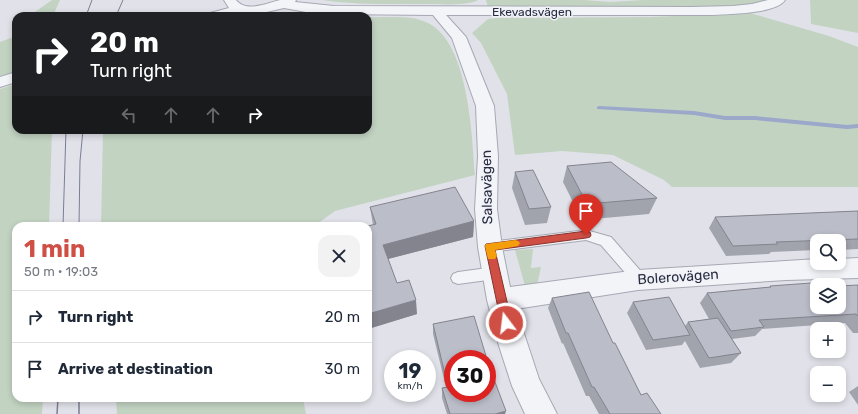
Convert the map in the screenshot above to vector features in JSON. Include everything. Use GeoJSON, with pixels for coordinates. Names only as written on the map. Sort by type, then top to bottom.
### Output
{"type":"FeatureCollection","features":[{"type":"Feature","properties":{"kind":"street"},"geometry":{"type":"LineString","coordinates":[[230,0],[232,4],[243,9]]}},
{"type":"Feature","properties":{"kind":"street","name":"Ekevadsvägen"},"geometry":{"type":"LineString","coordinates":[[287,2],[306,8],[334,10],[438,12],[731,10],[770,4],[779,0]]}},
{"type":"Feature","properties":{"kind":"street"},"geometry":{"type":"LineString","coordinates":[[231,12],[243,9],[260,10],[287,2]]}},
{"type":"Feature","properties":{"kind":"street","name":"Salsavägen"},"geometry":{"type":"LineString","coordinates":[[438,12],[440,17],[459,37],[485,106],[488,156],[486,209],[490,246],[498,287],[513,346],[528,386],[541,414]]}},
{"type":"Feature","properties":{"kind":"street","name":"Bolerovägen"},"geometry":{"type":"LineString","coordinates":[[498,287],[640,280],[786,270],[858,268]]}},
{"type":"Feature","properties":{"kind":"lane"},"geometry":{"type":"LineString","coordinates":[[490,246],[586,235],[606,242],[622,258],[640,280]]}},
{"type":"Feature","properties":{"kind":"lane"},"geometry":{"type":"LineString","coordinates":[[458,278],[498,287]]}},
{"type":"Feature","properties":{"kind":"green space"},"geometry":{"type":"Polygon","coordinates":[[[52,0],[60,0],[55,12],[35,12],[52,0]]]}},
{"type":"Feature","properties":{"kind":"green space"},"geometry":{"type":"Polygon","coordinates":[[[322,0],[477,1],[464,4],[386,4],[347,3],[322,0]]]}},
{"type":"Feature","properties":{"kind":"green space"},"geometry":{"type":"Polygon","coordinates":[[[486,0],[583,0],[611,2],[643,0],[769,0],[732,8],[573,6],[493,8],[488,7],[486,0]]]}},
{"type":"Feature","properties":{"kind":"green space"},"geometry":{"type":"Polygon","coordinates":[[[810,0],[858,0],[858,33],[811,24],[810,0]]]}},
{"type":"Feature","properties":{"kind":"green space"},"geometry":{"type":"Polygon","coordinates":[[[750,13],[829,36],[858,47],[858,187],[672,187],[664,180],[613,155],[562,151],[515,155],[507,94],[481,43],[472,33],[488,19],[496,18],[650,17],[750,13]]]}},
{"type":"Feature","properties":{"kind":"green space"},"geometry":{"type":"Polygon","coordinates":[[[372,17],[407,17],[421,20],[428,23],[442,34],[452,50],[460,70],[466,92],[470,115],[475,175],[335,211],[320,222],[101,222],[103,134],[372,134],[372,17]]]}},
{"type":"Feature","properties":{"kind":"green space"},"geometry":{"type":"Polygon","coordinates":[[[12,38],[12,73],[0,76],[0,42],[12,38]]]}},
{"type":"Feature","properties":{"kind":"green space"},"geometry":{"type":"Polygon","coordinates":[[[12,85],[12,134],[52,134],[49,222],[12,222],[12,402],[43,402],[42,414],[0,414],[0,89],[12,85]]]}},
{"type":"Feature","properties":{"kind":"green space"},"geometry":{"type":"Polygon","coordinates":[[[533,249],[531,268],[541,267],[537,285],[525,286],[515,250],[533,249]]]}},
{"type":"Feature","properties":{"kind":"green space"},"geometry":{"type":"Polygon","coordinates":[[[116,402],[304,402],[306,414],[117,414],[116,402]]]}},
{"type":"Feature","properties":{"kind":"building"},"geometry":{"type":"Polygon","coordinates":[[[611,162],[657,198],[587,204],[567,166],[611,162]]]}},
{"type":"Feature","properties":{"kind":"building"},"geometry":{"type":"Polygon","coordinates":[[[533,170],[551,207],[529,209],[515,172],[533,170]]]}},
{"type":"Feature","properties":{"kind":"building"},"geometry":{"type":"Polygon","coordinates":[[[455,187],[474,221],[383,245],[397,283],[409,280],[416,300],[372,313],[372,225],[376,224],[370,207],[455,187]]]}},
{"type":"Feature","properties":{"kind":"building"},"geometry":{"type":"Polygon","coordinates":[[[858,211],[858,239],[846,239],[846,234],[810,234],[810,241],[733,246],[715,217],[858,211]]]}},
{"type":"Feature","properties":{"kind":"building"},"geometry":{"type":"Polygon","coordinates":[[[810,283],[810,314],[846,314],[846,286],[858,285],[858,316],[856,314],[759,320],[764,327],[731,331],[707,293],[771,287],[770,286],[810,283]]]}},
{"type":"Feature","properties":{"kind":"building"},"geometry":{"type":"Polygon","coordinates":[[[589,292],[613,343],[615,343],[641,395],[647,393],[661,414],[610,414],[594,387],[592,387],[568,333],[566,333],[552,298],[589,292]]]}},
{"type":"Feature","properties":{"kind":"building"},"geometry":{"type":"Polygon","coordinates":[[[669,297],[690,335],[653,340],[633,302],[669,297]]]}},
{"type":"Feature","properties":{"kind":"building"},"geometry":{"type":"Polygon","coordinates":[[[474,316],[484,350],[444,350],[444,370],[433,324],[474,316]]]}},
{"type":"Feature","properties":{"kind":"building"},"geometry":{"type":"Polygon","coordinates":[[[718,318],[741,353],[709,358],[688,322],[718,318]]]}},
{"type":"Feature","properties":{"kind":"building"},"geometry":{"type":"Polygon","coordinates":[[[496,385],[506,411],[495,414],[450,414],[446,402],[496,402],[496,385]]]}},
{"type":"Feature","properties":{"kind":"waterway"},"geometry":{"type":"LineString","coordinates":[[599,108],[694,113],[725,118],[755,118],[847,127],[858,126]]}},
{"type":"Feature","properties":{"kind":"tram line"},"geometry":{"type":"LineString","coordinates":[[88,12],[92,0]]}},
{"type":"Feature","properties":{"kind":"tram line"},"geometry":{"type":"LineString","coordinates":[[118,12],[123,0]]}},
{"type":"Feature","properties":{"kind":"tram line"},"geometry":{"type":"LineString","coordinates":[[63,222],[66,134]]}},
{"type":"Feature","properties":{"kind":"tram line"},"geometry":{"type":"LineString","coordinates":[[79,222],[80,161],[83,134]]}},
{"type":"Feature","properties":{"kind":"tram line"},"geometry":{"type":"LineString","coordinates":[[57,414],[58,402]]}},
{"type":"Feature","properties":{"kind":"tram line"},"geometry":{"type":"LineString","coordinates":[[79,402],[79,414]]}},
{"type":"Feature","properties":{"kind":"slow traffic"},"geometry":{"type":"LineString","coordinates":[[492,256],[490,246],[515,243]]}},
{"type":"Feature","properties":{"kind":"route"},"geometry":{"type":"LineString","coordinates":[[506,323],[490,246],[586,235]]}}]}
